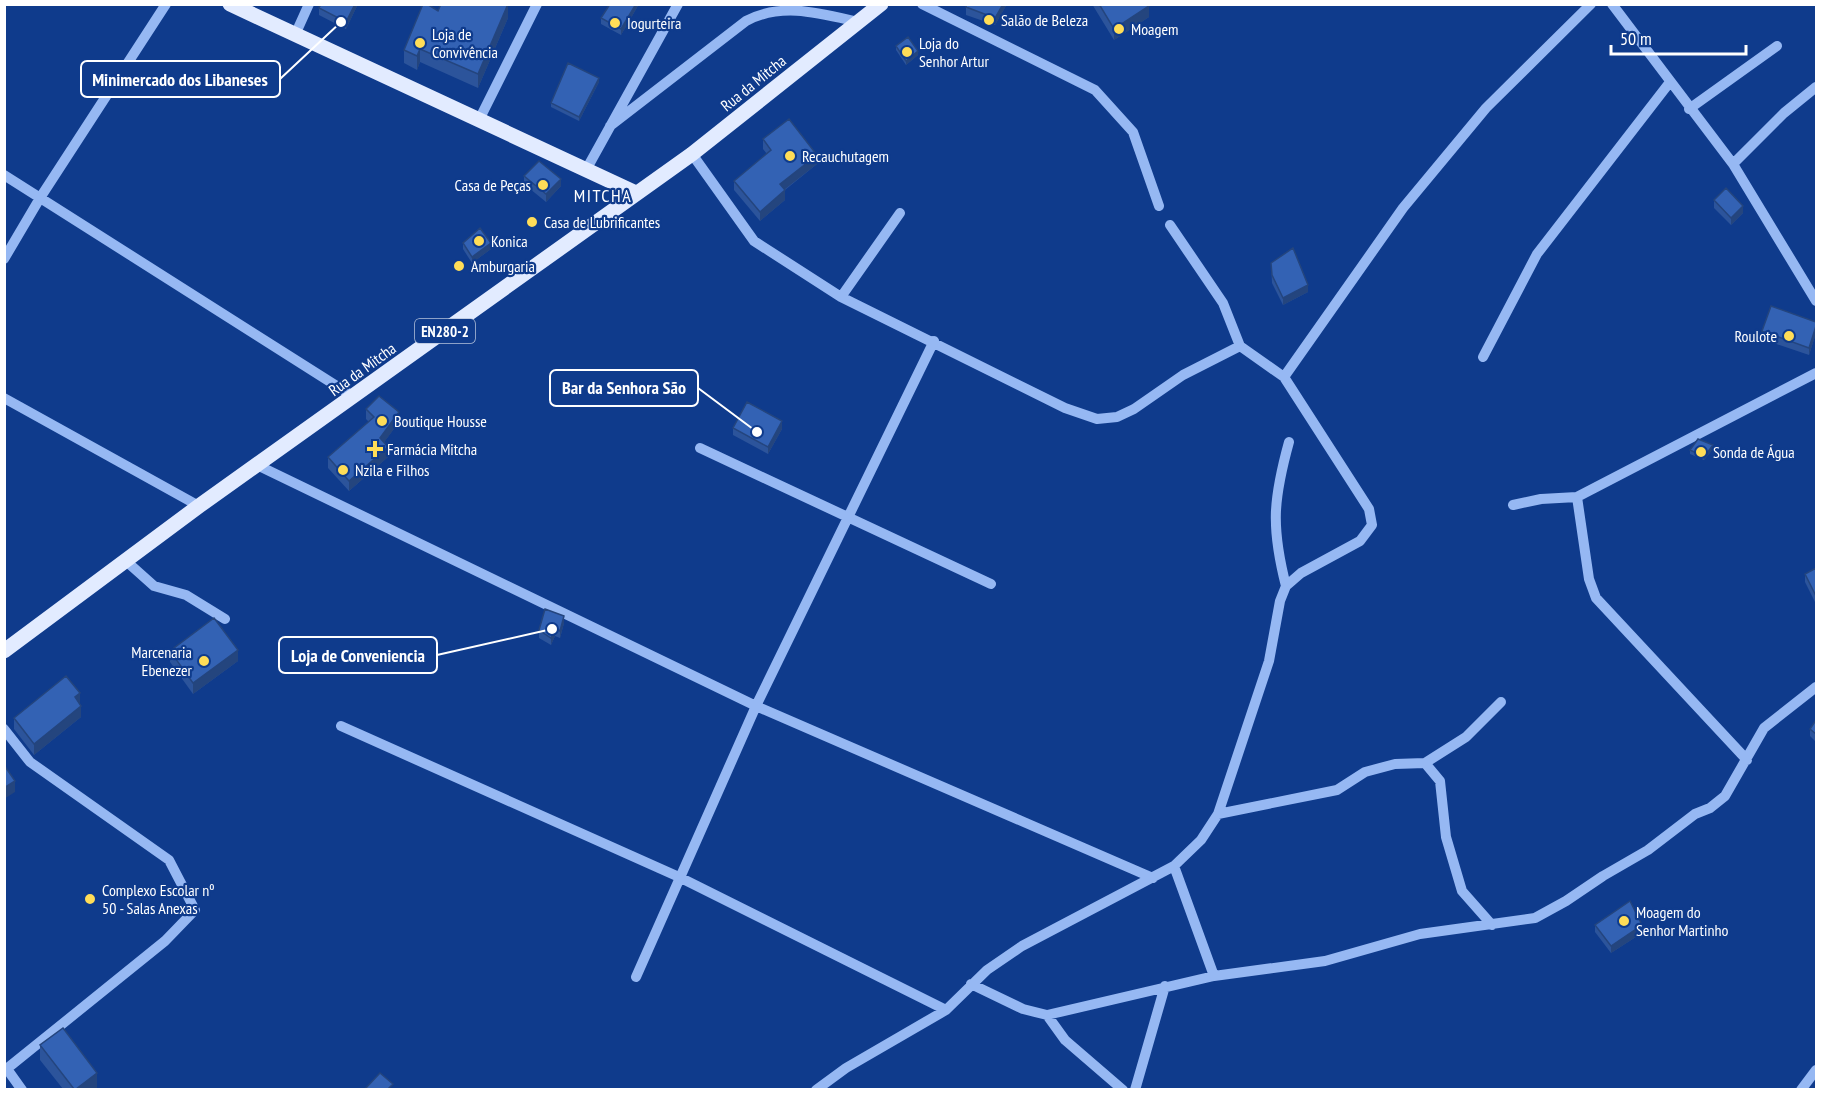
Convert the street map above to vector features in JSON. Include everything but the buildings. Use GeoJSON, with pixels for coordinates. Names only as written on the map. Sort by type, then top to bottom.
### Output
{"type":"FeatureCollection","features":[{"type":"Feature","properties":{"kind":"main road"},"geometry":{"type":"LineString","coordinates":[[230,4],[636,193]]}},
{"type":"Feature","properties":{"kind":"main road","name":"Rua da Mitcha"},"geometry":{"type":"LineString","coordinates":[[4,651],[199,506],[692,154],[881,4]]}},
{"type":"Feature","properties":{"kind":"street"},"geometry":{"type":"LineString","coordinates":[[4,259],[40,198],[166,4]]}},
{"type":"Feature","properties":{"kind":"street"},"geometry":{"type":"LineString","coordinates":[[295,35],[309,4]]}},
{"type":"Feature","properties":{"kind":"street"},"geometry":{"type":"LineString","coordinates":[[479,120],[537,4]]}},
{"type":"Feature","properties":{"kind":"street"},"geometry":{"type":"LineString","coordinates":[[586,170],[678,4]]}},
{"type":"Feature","properties":{"kind":"street"},"geometry":{"type":"LineString","coordinates":[[922,4],[1095,90],[1133,132],[1159,206]]}},
{"type":"Feature","properties":{"kind":"street"},"geometry":{"type":"LineString","coordinates":[[1284,377],[1403,208],[1486,108],[1591,4]]}},
{"type":"Feature","properties":{"kind":"street"},"geometry":{"type":"LineString","coordinates":[[1612,4],[1733,164],[1816,301]]}},
{"type":"Feature","properties":{"kind":"street"},"geometry":{"type":"LineString","coordinates":[[610,126],[746,21],[761,13],[782,9],[858,22]]}},
{"type":"Feature","properties":{"kind":"street"},"geometry":{"type":"LineString","coordinates":[[1689,108],[1777,46]]}},
{"type":"Feature","properties":{"kind":"street"},"geometry":{"type":"LineString","coordinates":[[1483,357],[1537,254],[1670,82]]}},
{"type":"Feature","properties":{"kind":"street"},"geometry":{"type":"LineString","coordinates":[[1733,164],[1784,113],[1816,87]]}},
{"type":"Feature","properties":{"kind":"street"},"geometry":{"type":"LineString","coordinates":[[692,154],[754,241],[842,297],[1065,408],[1097,419],[1117,417],[1134,409],[1183,375],[1240,345]]}},
{"type":"Feature","properties":{"kind":"street"},"geometry":{"type":"LineString","coordinates":[[4,175],[354,397]]}},
{"type":"Feature","properties":{"kind":"street"},"geometry":{"type":"LineString","coordinates":[[842,297],[900,213]]}},
{"type":"Feature","properties":{"kind":"street"},"geometry":{"type":"LineString","coordinates":[[816,1089],[846,1068],[946,1010],[987,969],[1022,946],[1174,866],[1201,840],[1218,814],[1269,660],[1280,601],[1286,586],[1300,573],[1360,541],[1372,525],[1369,510],[1284,377],[1240,345],[1223,303],[1170,225]]}},
{"type":"Feature","properties":{"kind":"street"},"geometry":{"type":"LineString","coordinates":[[636,977],[756,706],[933,341]]}},
{"type":"Feature","properties":{"kind":"street"},"geometry":{"type":"LineString","coordinates":[[1513,506],[1541,499],[1577,497],[1816,373]]}},
{"type":"Feature","properties":{"kind":"street"},"geometry":{"type":"LineString","coordinates":[[4,398],[199,506]]}},
{"type":"Feature","properties":{"kind":"street"},"geometry":{"type":"LineString","coordinates":[[1286,586],[1276,547],[1274,515],[1276,490],[1289,442]]}},
{"type":"Feature","properties":{"kind":"street"},"geometry":{"type":"LineString","coordinates":[[700,448],[991,584]]}},
{"type":"Feature","properties":{"kind":"street"},"geometry":{"type":"LineString","coordinates":[[257,465],[756,706],[1153,878]]}},
{"type":"Feature","properties":{"kind":"street"},"geometry":{"type":"LineString","coordinates":[[1577,497],[1589,579],[1596,598],[1747,760]]}},
{"type":"Feature","properties":{"kind":"street"},"geometry":{"type":"LineString","coordinates":[[126,561],[154,586],[186,595],[225,619]]}},
{"type":"Feature","properties":{"kind":"street"},"geometry":{"type":"LineString","coordinates":[[971,984],[1023,1009],[1047,1015],[1214,976],[1325,961],[1420,934],[1534,918],[1566,902],[1603,876],[1648,850],[1695,814],[1710,808],[1725,796],[1764,728],[1816,687]]}},
{"type":"Feature","properties":{"kind":"street"},"geometry":{"type":"LineString","coordinates":[[1218,814],[1337,790],[1365,772],[1395,764],[1425,763],[1466,737],[1501,702]]}},
{"type":"Feature","properties":{"kind":"street"},"geometry":{"type":"LineString","coordinates":[[341,726],[679,877],[946,1010]]}},
{"type":"Feature","properties":{"kind":"street"},"geometry":{"type":"LineString","coordinates":[[4,729],[30,762],[169,860],[195,910],[165,941],[6,1070],[22,1089]]}},
{"type":"Feature","properties":{"kind":"street"},"geometry":{"type":"LineString","coordinates":[[1425,763],[1440,781],[1446,837],[1462,891],[1492,925]]}},
{"type":"Feature","properties":{"kind":"street"},"geometry":{"type":"LineString","coordinates":[[1174,866],[1214,976]]}},
{"type":"Feature","properties":{"kind":"street"},"geometry":{"type":"LineString","coordinates":[[1135,1089],[1166,986]]}},
{"type":"Feature","properties":{"kind":"street"},"geometry":{"type":"LineString","coordinates":[[1047,1015],[1065,1040],[1123,1089]]}},
{"type":"Feature","properties":{"kind":"street"},"geometry":{"type":"LineString","coordinates":[[1801,1089],[1816,1070]]}},
{"type":"Feature","properties":{"kind":"place","name":"Salão de Beleza"},"geometry":{"type":"Point","coordinates":[989,20]}},
{"type":"Feature","properties":{"kind":"place","name":"Minimercado dos Libaneses"},"geometry":{"type":"Point","coordinates":[341,22]}},
{"type":"Feature","properties":{"kind":"place","name":"Iogurteira"},"geometry":{"type":"Point","coordinates":[615,23]}},
{"type":"Feature","properties":{"kind":"place","name":"Moagem"},"geometry":{"type":"Point","coordinates":[1119,29]}},
{"type":"Feature","properties":{"kind":"place","name":"Loja de Convivência"},"geometry":{"type":"Point","coordinates":[420,43]}},
{"type":"Feature","properties":{"kind":"place","name":"Loja do Senhor Artur"},"geometry":{"type":"Point","coordinates":[907,52]}},
{"type":"Feature","properties":{"kind":"place","name":"Recauchutagem"},"geometry":{"type":"Point","coordinates":[790,156]}},
{"type":"Feature","properties":{"kind":"place","name":"Casa de Peças"},"geometry":{"type":"Point","coordinates":[543,185]}},
{"type":"Feature","properties":{"kind":"place","name":"Casa de Lubrificantes"},"geometry":{"type":"Point","coordinates":[532,222]}},
{"type":"Feature","properties":{"kind":"place","name":"Konica"},"geometry":{"type":"Point","coordinates":[479,241]}},
{"type":"Feature","properties":{"kind":"place","name":"Amburgaria"},"geometry":{"type":"Point","coordinates":[459,266]}},
{"type":"Feature","properties":{"kind":"place","name":"Roulote"},"geometry":{"type":"Point","coordinates":[1789,336]}},
{"type":"Feature","properties":{"kind":"place","name":"Boutique Housse"},"geometry":{"type":"Point","coordinates":[382,421]}},
{"type":"Feature","properties":{"kind":"place","name":"Bar da Senhora São"},"geometry":{"type":"Point","coordinates":[757,432]}},
{"type":"Feature","properties":{"kind":"place","name":"Farmácia Mitcha"},"geometry":{"type":"Point","coordinates":[375,449]}},
{"type":"Feature","properties":{"kind":"place","name":"Sonda de Água"},"geometry":{"type":"Point","coordinates":[1701,452]}},
{"type":"Feature","properties":{"kind":"place","name":"Nzila e Filhos"},"geometry":{"type":"Point","coordinates":[343,470]}},
{"type":"Feature","properties":{"kind":"place","name":"Loja de Conveniencia"},"geometry":{"type":"Point","coordinates":[552,629]}},
{"type":"Feature","properties":{"kind":"place","name":"Marcenaria Ebenezer"},"geometry":{"type":"Point","coordinates":[204,661]}},
{"type":"Feature","properties":{"kind":"place","name":"Complexo Escolar nº 50 - Salas Anexas"},"geometry":{"type":"Point","coordinates":[90,899]}},
{"type":"Feature","properties":{"kind":"place","name":"Moagem do Senhor Martinho"},"geometry":{"type":"Point","coordinates":[1624,921]}},
{"type":"Feature","properties":{"kind":"district","name":"MITCHA"},"geometry":{"type":"Point","coordinates":[603,195]}}]}
